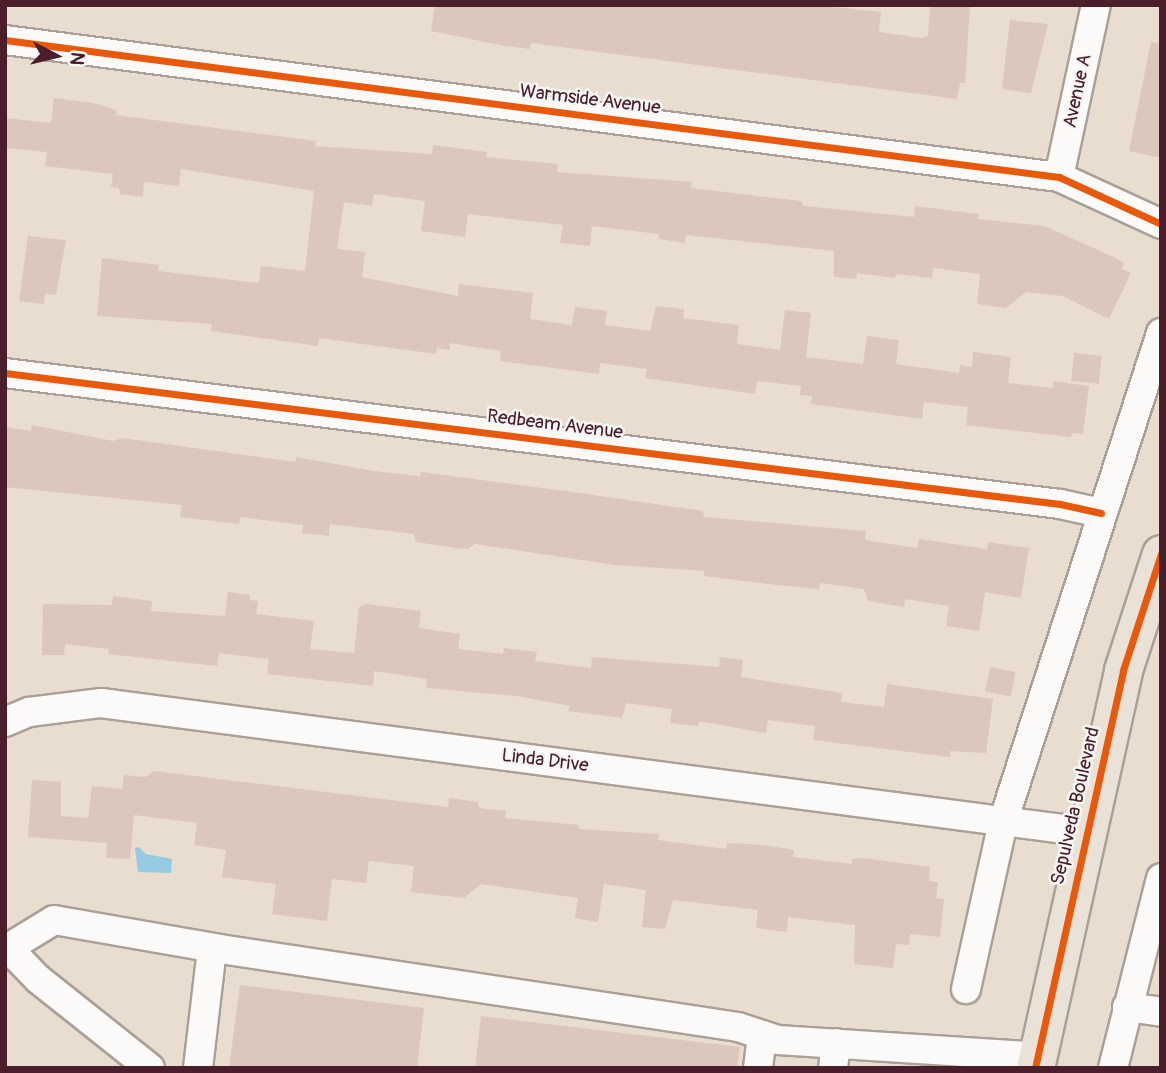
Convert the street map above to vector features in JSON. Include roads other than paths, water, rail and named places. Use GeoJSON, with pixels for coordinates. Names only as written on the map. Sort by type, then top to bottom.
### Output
{"type":"FeatureCollection","features":[{"type":"Feature","properties":{"kind":"main road","name":"Sepulveda Boulevard"},"geometry":{"type":"LineString","coordinates":[[1037,1062],[1123,670],[1161,554]]}},
{"type":"Feature","properties":{"kind":"street","name":"Avenue A"},"geometry":{"type":"LineString","coordinates":[[1059,177],[1097,5]]}},
{"type":"Feature","properties":{"kind":"street","name":"Warmside Avenue"},"geometry":{"type":"LineString","coordinates":[[5,40],[1059,177],[1161,224]]}},
{"type":"Feature","properties":{"kind":"street"},"geometry":{"type":"LineString","coordinates":[[966,989],[1003,821],[1161,333]]}},
{"type":"Feature","properties":{"kind":"street","name":"Redbeam Avenue"},"geometry":{"type":"LineString","coordinates":[[5,373],[1060,504],[1101,513]]}},
{"type":"Feature","properties":{"kind":"street","name":"Linda Drive"},"geometry":{"type":"LineString","coordinates":[[5,722],[29,712],[101,703],[1086,832]]}},
{"type":"Feature","properties":{"kind":"street"},"geometry":{"type":"LineString","coordinates":[[1113,1068],[1161,878]]}},
{"type":"Feature","properties":{"kind":"street"},"geometry":{"type":"LineString","coordinates":[[150,1068],[38,979],[6,949],[54,919],[212,948],[738,1027],[834,1056],[1037,1062]]}},
{"type":"Feature","properties":{"kind":"street"},"geometry":{"type":"LineString","coordinates":[[198,1068],[212,948]]}},
{"type":"Feature","properties":{"kind":"street"},"geometry":{"type":"LineString","coordinates":[[1127,1007],[1161,1012]]}},
{"type":"Feature","properties":{"kind":"street"},"geometry":{"type":"LineString","coordinates":[[758,1068],[762,1035]]}},
{"type":"Feature","properties":{"kind":"water"},"geometry":{"type":"Polygon","coordinates":[[[139,847],[146,854],[172,859],[171,873],[138,872],[135,848],[139,847]]]}}]}
